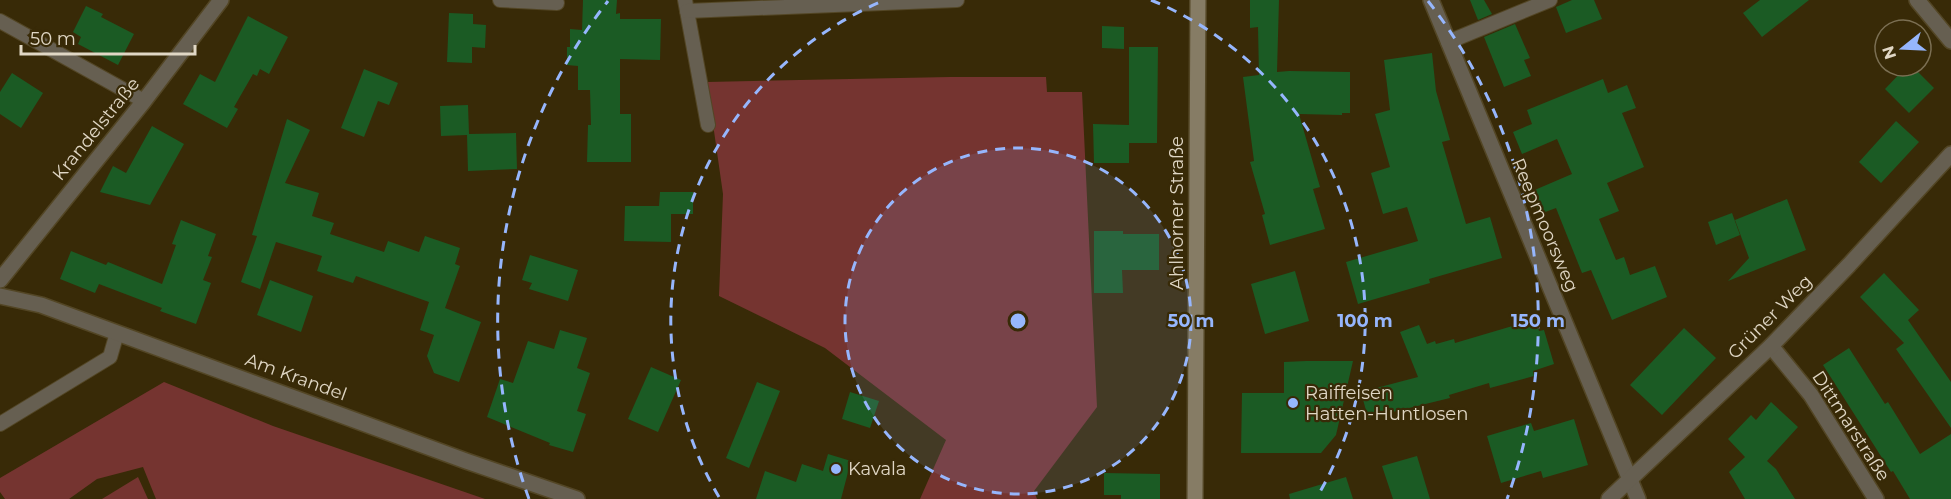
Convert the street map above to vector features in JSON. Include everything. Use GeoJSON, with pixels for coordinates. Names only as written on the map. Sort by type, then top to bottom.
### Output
{"type":"FeatureCollection","features":[{"type":"Feature","properties":{"kind":"street","name":"Krandelstraße"},"geometry":{"type":"LineString","coordinates":[[0,280],[144,101],[221,0]]}},
{"type":"Feature","properties":{"kind":"street","name":"Ahlhorner Straße"},"geometry":{"type":"LineString","coordinates":[[1195,499],[1198,0]]}},
{"type":"Feature","properties":{"kind":"street","name":"Reepmoorsweg"},"geometry":{"type":"LineString","coordinates":[[1431,0],[1638,499]]}},
{"type":"Feature","properties":{"kind":"street"},"geometry":{"type":"LineString","coordinates":[[1917,0],[1951,41]]}},
{"type":"Feature","properties":{"kind":"street","name":"Grüner Weg"},"geometry":{"type":"LineString","coordinates":[[1609,499],[1771,346],[1849,266],[1951,154]]}},
{"type":"Feature","properties":{"kind":"street","name":"Am Krandel"},"geometry":{"type":"LineString","coordinates":[[0,296],[41,304],[466,461],[577,499]]}},
{"type":"Feature","properties":{"kind":"street","name":"Dittmarstraße"},"geometry":{"type":"LineString","coordinates":[[1771,346],[1811,395],[1876,499]]}},
{"type":"Feature","properties":{"kind":"lane"},"geometry":{"type":"LineString","coordinates":[[500,0],[557,3]]}},
{"type":"Feature","properties":{"kind":"lane"},"geometry":{"type":"LineString","coordinates":[[708,125],[686,6],[957,0]]}},
{"type":"Feature","properties":{"kind":"lane"},"geometry":{"type":"LineString","coordinates":[[1448,42],[1550,0]]}},
{"type":"Feature","properties":{"kind":"lane"},"geometry":{"type":"LineString","coordinates":[[0,21],[144,101]]}},
{"type":"Feature","properties":{"kind":"lane"},"geometry":{"type":"LineString","coordinates":[[0,424],[110,357],[117,333]]}},
{"type":"Feature","properties":{"kind":"shaded area"},"geometry":{"type":"Polygon","coordinates":[[[1046,77],[1047,92],[1082,92],[1097,407],[1034,491],[1037,499],[920,499],[946,440],[825,348],[719,296],[723,194],[707,82],[1046,77]]]}},
{"type":"Feature","properties":{"kind":"shaded area"},"geometry":{"type":"Polygon","coordinates":[[[164,382],[273,426],[485,499],[156,499],[143,467],[97,479],[69,499],[5,499],[0,492],[0,478],[164,382]]]}},
{"type":"Feature","properties":{"kind":"shaded area"},"geometry":{"type":"Polygon","coordinates":[[[138,477],[148,499],[102,499],[138,477]]]}},
{"type":"Feature","properties":{"kind":"building"},"geometry":{"type":"Polygon","coordinates":[[[583,0],[617,0],[616,14],[620,13],[620,19],[661,19],[660,60],[620,59],[620,114],[631,114],[631,162],[587,162],[588,125],[591,125],[590,90],[578,90],[578,66],[567,65],[570,29],[582,30],[583,0]]]}},
{"type":"Feature","properties":{"kind":"building"},"geometry":{"type":"Polygon","coordinates":[[[1250,0],[1279,0],[1277,72],[1350,72],[1350,113],[1342,113],[1342,115],[1299,114],[1320,187],[1313,189],[1325,229],[1270,245],[1262,215],[1265,214],[1250,162],[1254,161],[1243,77],[1259,75],[1258,27],[1250,28],[1250,0]]]}},
{"type":"Feature","properties":{"kind":"building"},"geometry":{"type":"Polygon","coordinates":[[[1470,0],[1484,0],[1492,14],[1478,20],[1470,0]]]}},
{"type":"Feature","properties":{"kind":"building"},"geometry":{"type":"Polygon","coordinates":[[[1572,0],[1594,0],[1602,19],[1566,33],[1556,7],[1572,0]]]}},
{"type":"Feature","properties":{"kind":"building"},"geometry":{"type":"Polygon","coordinates":[[[1760,0],[1809,0],[1762,37],[1743,13],[1760,0]]]}},
{"type":"Feature","properties":{"kind":"building"},"geometry":{"type":"Polygon","coordinates":[[[86,6],[103,14],[101,17],[134,34],[118,65],[78,44],[81,37],[73,32],[86,6]]]}},
{"type":"Feature","properties":{"kind":"building"},"geometry":{"type":"Polygon","coordinates":[[[449,13],[473,14],[473,24],[486,25],[485,48],[472,47],[472,63],[447,62],[449,13]]]}},
{"type":"Feature","properties":{"kind":"building"},"geometry":{"type":"Polygon","coordinates":[[[248,16],[288,37],[269,74],[260,69],[257,76],[253,74],[234,107],[238,109],[227,128],[183,104],[200,74],[215,82],[248,16]]]}},
{"type":"Feature","properties":{"kind":"building"},"geometry":{"type":"Polygon","coordinates":[[[1515,24],[1530,58],[1524,60],[1531,76],[1504,87],[1484,37],[1515,24]]]}},
{"type":"Feature","properties":{"kind":"building"},"geometry":{"type":"Polygon","coordinates":[[[1102,26],[1124,27],[1124,49],[1102,48],[1102,26]]]}},
{"type":"Feature","properties":{"kind":"building"},"geometry":{"type":"Polygon","coordinates":[[[1129,47],[1158,47],[1157,143],[1129,143],[1129,163],[1094,163],[1093,124],[1129,125],[1129,47]]]}},
{"type":"Feature","properties":{"kind":"building"},"geometry":{"type":"Polygon","coordinates":[[[1432,53],[1436,91],[1450,140],[1442,142],[1466,224],[1490,217],[1502,258],[1429,279],[1430,283],[1358,304],[1346,262],[1418,241],[1407,207],[1383,214],[1371,173],[1390,167],[1375,114],[1390,110],[1384,60],[1432,53]]]}},
{"type":"Feature","properties":{"kind":"building"},"geometry":{"type":"Polygon","coordinates":[[[364,69],[398,83],[389,105],[378,101],[364,137],[341,128],[364,69]]]}},
{"type":"Feature","properties":{"kind":"building"},"geometry":{"type":"Polygon","coordinates":[[[12,73],[43,93],[21,128],[0,114],[0,92],[12,73]]]}},
{"type":"Feature","properties":{"kind":"building"},"geometry":{"type":"Polygon","coordinates":[[[1896,78],[1924,78],[1934,88],[1909,113],[1885,89],[1896,78]]]}},
{"type":"Feature","properties":{"kind":"building"},"geometry":{"type":"Polygon","coordinates":[[[1603,79],[1608,93],[1627,85],[1636,108],[1622,113],[1644,167],[1607,183],[1619,211],[1599,219],[1616,260],[1624,257],[1630,275],[1655,266],[1667,297],[1612,320],[1591,270],[1582,273],[1556,208],[1540,214],[1530,192],[1572,174],[1557,139],[1522,154],[1513,132],[1532,124],[1527,110],[1603,79]]]}},
{"type":"Feature","properties":{"kind":"building"},"geometry":{"type":"Polygon","coordinates":[[[468,105],[469,134],[516,133],[517,169],[468,171],[467,135],[441,136],[440,106],[468,105]]]}},
{"type":"Feature","properties":{"kind":"building"},"geometry":{"type":"Polygon","coordinates":[[[287,119],[310,130],[285,183],[319,193],[312,216],[334,223],[330,234],[384,252],[388,241],[419,252],[425,236],[460,248],[455,264],[460,266],[445,308],[481,322],[459,382],[434,373],[427,356],[434,335],[420,330],[429,302],[356,276],[353,283],[317,271],[322,256],[276,242],[260,289],[241,282],[257,236],[252,235],[287,119]]]}},
{"type":"Feature","properties":{"kind":"building"},"geometry":{"type":"Polygon","coordinates":[[[1896,121],[1919,142],[1881,183],[1859,162],[1896,121]]]}},
{"type":"Feature","properties":{"kind":"building"},"geometry":{"type":"Polygon","coordinates":[[[152,126],[184,144],[150,205],[100,192],[113,166],[126,173],[152,126]]]}},
{"type":"Feature","properties":{"kind":"building"},"geometry":{"type":"Polygon","coordinates":[[[660,192],[693,192],[693,214],[671,214],[671,242],[624,241],[625,206],[659,206],[660,192]]]}},
{"type":"Feature","properties":{"kind":"building"},"geometry":{"type":"Polygon","coordinates":[[[1787,199],[1806,250],[1728,281],[1749,258],[1735,220],[1787,199]]]}},
{"type":"Feature","properties":{"kind":"building"},"geometry":{"type":"Polygon","coordinates":[[[1732,213],[1740,235],[1716,245],[1708,222],[1732,213]]]}},
{"type":"Feature","properties":{"kind":"building"},"geometry":{"type":"Polygon","coordinates":[[[181,220],[216,234],[208,256],[212,257],[203,280],[211,283],[196,324],[160,311],[162,308],[99,284],[95,293],[60,279],[71,251],[106,265],[108,262],[162,284],[176,245],[172,244],[181,220]]]}},
{"type":"Feature","properties":{"kind":"building"},"geometry":{"type":"Polygon","coordinates":[[[1094,231],[1159,234],[1159,270],[1122,270],[1123,293],[1094,293],[1094,231]]]}},
{"type":"Feature","properties":{"kind":"building"},"geometry":{"type":"Polygon","coordinates":[[[530,255],[578,270],[568,301],[529,289],[532,283],[522,280],[530,255]]]}},
{"type":"Feature","properties":{"kind":"building"},"geometry":{"type":"Polygon","coordinates":[[[1295,271],[1309,321],[1265,334],[1251,284],[1295,271]]]}},
{"type":"Feature","properties":{"kind":"building"},"geometry":{"type":"Polygon","coordinates":[[[1884,273],[1919,310],[1908,320],[1951,382],[1951,428],[1896,349],[1904,343],[1860,297],[1884,273]]]}},
{"type":"Feature","properties":{"kind":"building"},"geometry":{"type":"Polygon","coordinates":[[[270,280],[313,296],[301,332],[257,315],[270,280]]]}},
{"type":"Feature","properties":{"kind":"building"},"geometry":{"type":"Polygon","coordinates":[[[1536,319],[1539,331],[1544,330],[1554,364],[1533,371],[1534,376],[1490,388],[1489,383],[1449,395],[1450,398],[1368,418],[1361,392],[1418,377],[1400,332],[1419,325],[1427,344],[1454,339],[1455,343],[1536,319]]]}},
{"type":"Feature","properties":{"kind":"building"},"geometry":{"type":"Polygon","coordinates":[[[1684,328],[1716,358],[1662,415],[1630,385],[1684,328]]]}},
{"type":"Feature","properties":{"kind":"building"},"geometry":{"type":"Polygon","coordinates":[[[560,330],[587,338],[577,368],[590,373],[577,411],[586,414],[573,452],[549,445],[550,443],[487,417],[500,379],[513,383],[528,341],[554,349],[560,330]]]}},
{"type":"Feature","properties":{"kind":"building"},"geometry":{"type":"Polygon","coordinates":[[[1849,348],[1885,404],[1888,402],[1920,454],[1951,434],[1951,499],[1910,499],[1893,471],[1891,472],[1823,365],[1849,348]]]}},
{"type":"Feature","properties":{"kind":"building","name":"Raiffeisen Hatten-Huntlosen"},"geometry":{"type":"Polygon","coordinates":[[[1353,361],[1336,435],[1321,453],[1241,453],[1242,393],[1284,393],[1284,362],[1353,361]]]}},
{"type":"Feature","properties":{"kind":"building"},"geometry":{"type":"Polygon","coordinates":[[[651,367],[681,380],[658,432],[628,419],[651,367]]]}},
{"type":"Feature","properties":{"kind":"building"},"geometry":{"type":"Polygon","coordinates":[[[757,382],[780,391],[749,468],[726,458],[757,382]]]}},
{"type":"Feature","properties":{"kind":"building"},"geometry":{"type":"Polygon","coordinates":[[[850,392],[879,401],[870,428],[842,419],[850,392]]]}},
{"type":"Feature","properties":{"kind":"building"},"geometry":{"type":"Polygon","coordinates":[[[1771,402],[1798,427],[1767,461],[1776,469],[1795,499],[1745,499],[1729,472],[1745,457],[1728,439],[1751,415],[1756,420],[1771,402]]]}},
{"type":"Feature","properties":{"kind":"building"},"geometry":{"type":"Polygon","coordinates":[[[1574,419],[1588,465],[1543,478],[1541,471],[1501,483],[1487,436],[1531,423],[1534,431],[1574,419]]]}},
{"type":"Feature","properties":{"kind":"building"},"geometry":{"type":"Polygon","coordinates":[[[828,454],[851,461],[841,499],[756,499],[765,471],[796,482],[802,464],[823,471],[828,454]]]}},
{"type":"Feature","properties":{"kind":"building"},"geometry":{"type":"Polygon","coordinates":[[[1417,456],[1430,499],[1393,499],[1382,466],[1417,456]]]}},
{"type":"Feature","properties":{"kind":"building"},"geometry":{"type":"Polygon","coordinates":[[[1104,473],[1160,474],[1160,499],[1121,499],[1121,495],[1104,495],[1104,473]]]}},
{"type":"Feature","properties":{"kind":"building"},"geometry":{"type":"Polygon","coordinates":[[[1346,477],[1353,499],[1290,499],[1289,494],[1346,477]]]}},
{"type":"Feature","properties":{"kind":"place","name":"Raiffeisen Hatten-Huntlosen"},"geometry":{"type":"Point","coordinates":[1293,403]}},
{"type":"Feature","properties":{"kind":"place","name":"Kavala"},"geometry":{"type":"Point","coordinates":[836,469]}}]}
